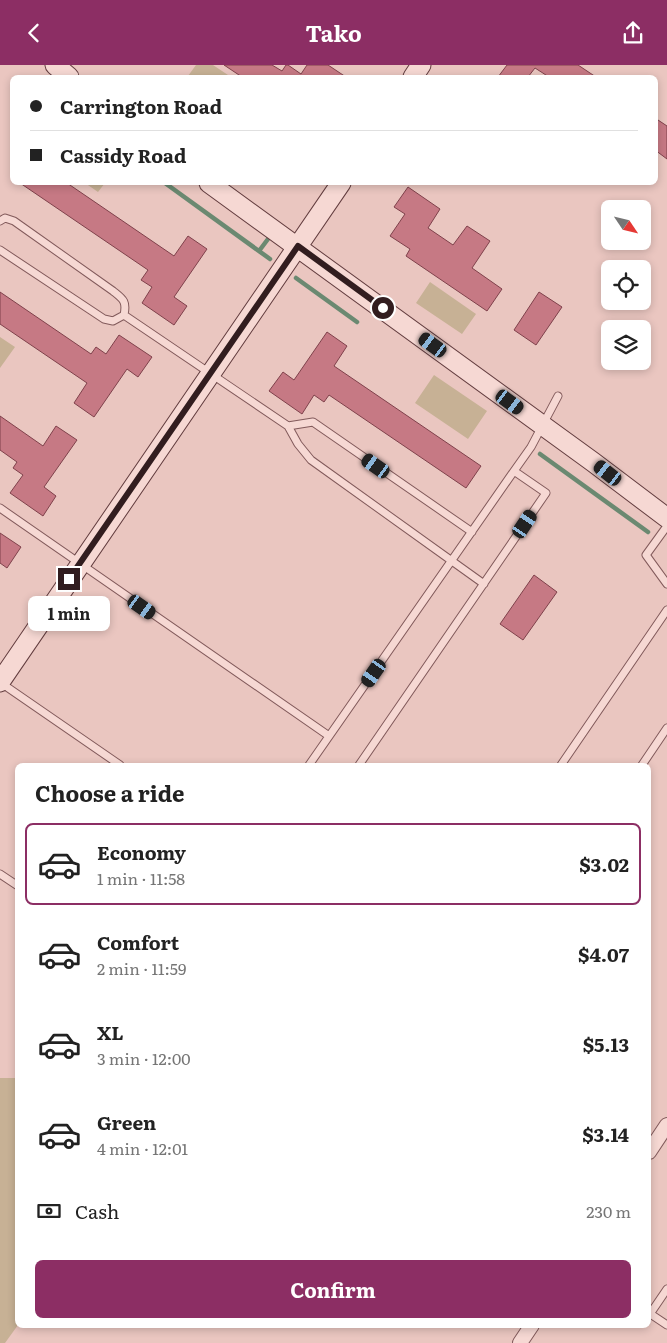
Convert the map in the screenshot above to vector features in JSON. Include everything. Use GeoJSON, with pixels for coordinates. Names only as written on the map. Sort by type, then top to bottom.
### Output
{"type":"FeatureCollection","features":[{"type":"Feature","properties":{"kind":"street"},"geometry":{"type":"LineString","coordinates":[[55,65],[67,75]]}},
{"type":"Feature","properties":{"kind":"street"},"geometry":{"type":"LineString","coordinates":[[212,185],[298,246],[667,518]]}},
{"type":"Feature","properties":{"kind":"street"},"geometry":{"type":"LineString","coordinates":[[0,682],[340,185]]}},
{"type":"Feature","properties":{"kind":"street"},"geometry":{"type":"LineString","coordinates":[[651,1150],[665,1133]]}},
{"type":"Feature","properties":{"kind":"street"},"geometry":{"type":"LineString","coordinates":[[520,1343],[530,1328]]}},
{"type":"Feature","properties":{"kind":"lane"},"geometry":{"type":"LineString","coordinates":[[0,221],[5,218],[14,221],[114,291],[124,300],[126,307],[124,315],[113,321],[104,319],[0,250]]}},
{"type":"Feature","properties":{"kind":"lane"},"geometry":{"type":"LineString","coordinates":[[124,315],[288,426],[298,444],[311,460],[484,584]]}},
{"type":"Feature","properties":{"kind":"lane"},"geometry":{"type":"LineString","coordinates":[[310,763],[531,447],[558,396]]}},
{"type":"Feature","properties":{"kind":"lane"},"geometry":{"type":"LineString","coordinates":[[288,426],[313,422],[472,532]]}},
{"type":"Feature","properties":{"kind":"lane"},"geometry":{"type":"LineString","coordinates":[[360,763],[546,493],[514,471]]}},
{"type":"Feature","properties":{"kind":"lane"},"geometry":{"type":"LineString","coordinates":[[0,509],[329,736]]}},
{"type":"Feature","properties":{"kind":"lane"},"geometry":{"type":"LineString","coordinates":[[667,526],[646,555],[667,584]]}},
{"type":"Feature","properties":{"kind":"lane"},"geometry":{"type":"LineString","coordinates":[[562,763],[667,610]]}},
{"type":"Feature","properties":{"kind":"lane"},"geometry":{"type":"LineString","coordinates":[[0,682],[117,763]]}},
{"type":"Feature","properties":{"kind":"lane"},"geometry":{"type":"LineString","coordinates":[[643,763],[667,728]]}},
{"type":"Feature","properties":{"kind":"lane"},"geometry":{"type":"LineString","coordinates":[[0,874],[15,884]]}},
{"type":"Feature","properties":{"kind":"lane"},"geometry":{"type":"LineString","coordinates":[[651,1313],[667,1289]]}},
{"type":"Feature","properties":{"kind":"lane"},"geometry":{"type":"LineString","coordinates":[[651,1315],[667,1325]]}},
{"type":"Feature","properties":{"kind":"shaded area"},"geometry":{"type":"Polygon","coordinates":[[[196,65],[213,65],[228,75],[189,75],[196,65]]]}},
{"type":"Feature","properties":{"kind":"shaded area"},"geometry":{"type":"Polygon","coordinates":[[[88,185],[103,185],[98,192],[88,185]]]}},
{"type":"Feature","properties":{"kind":"shaded area"},"geometry":{"type":"Polygon","coordinates":[[[430,282],[476,314],[462,334],[416,303],[430,282]]]}},
{"type":"Feature","properties":{"kind":"shaded area"},"geometry":{"type":"Polygon","coordinates":[[[0,337],[15,347],[0,368],[0,337]]]}},
{"type":"Feature","properties":{"kind":"shaded area"},"geometry":{"type":"Polygon","coordinates":[[[434,375],[487,411],[468,439],[415,403],[434,375]]]}},
{"type":"Feature","properties":{"kind":"shaded area"},"geometry":{"type":"Polygon","coordinates":[[[0,1078],[15,1078],[16,1328],[5,1343],[0,1343],[0,1078]]]}},
{"type":"Feature","properties":{"kind":"building"},"geometry":{"type":"Polygon","coordinates":[[[224,65],[272,65],[282,71],[288,65],[301,74],[307,65],[328,65],[343,75],[239,75],[224,65]]]}},
{"type":"Feature","properties":{"kind":"building"},"geometry":{"type":"Polygon","coordinates":[[[507,65],[578,65],[593,75],[546,75],[535,68],[530,75],[500,75],[507,65]]]}},
{"type":"Feature","properties":{"kind":"building"},"geometry":{"type":"Polygon","coordinates":[[[658,120],[667,126],[667,159],[658,152],[658,120]]]}},
{"type":"Feature","properties":{"kind":"building"},"geometry":{"type":"Polygon","coordinates":[[[23,185],[70,185],[174,256],[188,236],[207,249],[174,297],[187,306],[174,325],[142,303],[152,287],[141,280],[148,270],[23,185]]]}},
{"type":"Feature","properties":{"kind":"building"},"geometry":{"type":"Polygon","coordinates":[[[408,187],[440,209],[428,228],[453,245],[467,226],[490,241],[472,268],[502,289],[487,311],[406,256],[410,249],[390,236],[405,214],[394,207],[408,187]]]}},
{"type":"Feature","properties":{"kind":"building"},"geometry":{"type":"Polygon","coordinates":[[[0,292],[91,354],[96,347],[106,354],[119,335],[152,357],[138,377],[127,369],[94,417],[74,403],[87,383],[0,324],[0,292]]]}},
{"type":"Feature","properties":{"kind":"building"},"geometry":{"type":"Polygon","coordinates":[[[539,292],[562,307],[536,345],[514,330],[539,292]]]}},
{"type":"Feature","properties":{"kind":"building"},"geometry":{"type":"Polygon","coordinates":[[[327,332],[347,346],[334,366],[481,466],[466,488],[329,395],[324,402],[314,395],[302,414],[269,391],[283,372],[294,380],[327,332]]]}},
{"type":"Feature","properties":{"kind":"building"},"geometry":{"type":"Polygon","coordinates":[[[0,416],[43,446],[56,426],[77,440],[44,487],[56,496],[43,516],[10,493],[23,475],[13,468],[17,462],[0,450],[0,416]]]}},
{"type":"Feature","properties":{"kind":"building"},"geometry":{"type":"Polygon","coordinates":[[[0,533],[21,547],[7,568],[0,563],[0,533]]]}},
{"type":"Feature","properties":{"kind":"building"},"geometry":{"type":"Polygon","coordinates":[[[534,575],[557,592],[523,640],[500,624],[534,575]]]}},
{"type":"Feature","properties":{"kind":"waterway"},"geometry":{"type":"LineString","coordinates":[[168,185],[270,259]]}},
{"type":"Feature","properties":{"kind":"waterway"},"geometry":{"type":"LineString","coordinates":[[259,251],[271,235]]}},
{"type":"Feature","properties":{"kind":"waterway"},"geometry":{"type":"LineString","coordinates":[[296,278],[357,322]]}},
{"type":"Feature","properties":{"kind":"waterway"},"geometry":{"type":"LineString","coordinates":[[540,454],[648,532]]}},
{"type":"Feature","properties":{"kind":"route"},"geometry":{"type":"LineString","coordinates":[[69,579],[298,246],[383,308]]}}]}
